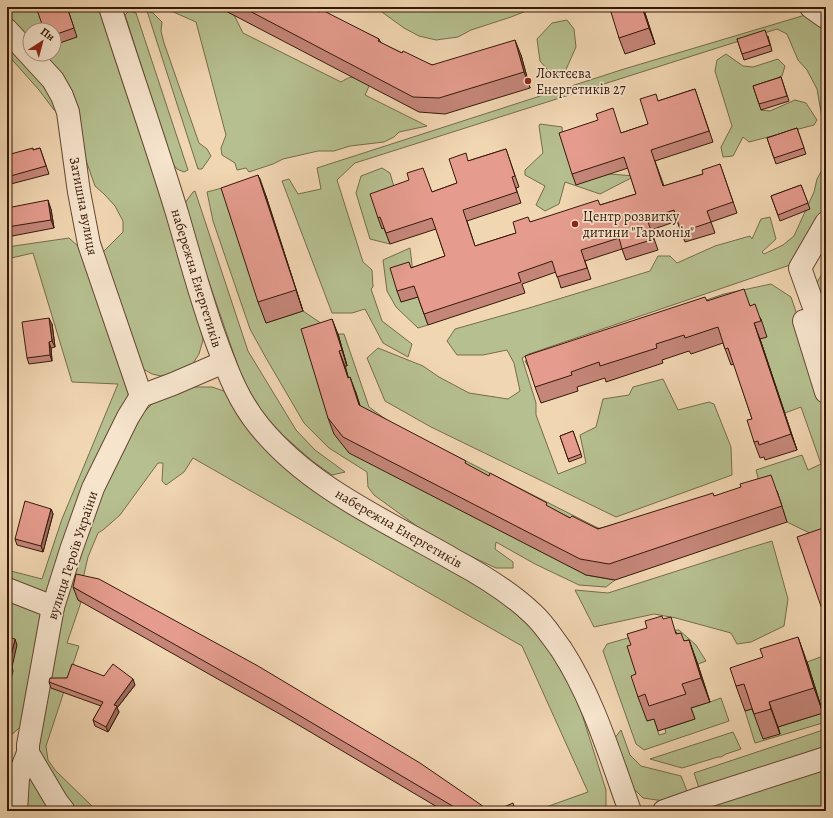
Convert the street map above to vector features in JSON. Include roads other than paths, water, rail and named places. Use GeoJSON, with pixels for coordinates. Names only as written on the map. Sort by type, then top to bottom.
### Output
{"type":"FeatureCollection","features":[{"type":"Feature","properties":{"kind":"street","name":"набережна Енергетиків"},"geometry":{"type":"LineString","coordinates":[[110,7],[173,200],[205,310],[236,391],[250,414],[268,437],[294,461],[335,492],[356,506],[446,555],[481,576],[522,604],[533,614],[552,637],[574,669],[594,711],[630,811]]}},
{"type":"Feature","properties":{"kind":"street","name":"Затишна вулиця"},"geometry":{"type":"LineString","coordinates":[[7,30],[53,80],[62,96],[68,112],[79,192],[89,244],[141,396]]}},
{"type":"Feature","properties":{"kind":"street"},"geometry":{"type":"LineString","coordinates":[[826,222],[800,268],[794,291],[826,392]]}},
{"type":"Feature","properties":{"kind":"street"},"geometry":{"type":"LineString","coordinates":[[800,268],[826,342]]}},
{"type":"Feature","properties":{"kind":"street"},"geometry":{"type":"LineString","coordinates":[[141,396],[224,362]]}},
{"type":"Feature","properties":{"kind":"street","name":"вулиця Героїв України"},"geometry":{"type":"LineString","coordinates":[[16,811],[18,778],[28,753],[28,745],[53,607],[93,488],[128,416],[141,396]]}},
{"type":"Feature","properties":{"kind":"street"},"geometry":{"type":"LineString","coordinates":[[7,589],[53,607]]}},
{"type":"Feature","properties":{"kind":"street"},"geometry":{"type":"LineString","coordinates":[[28,753],[57,802],[64,811]]}},
{"type":"Feature","properties":{"kind":"street"},"geometry":{"type":"LineString","coordinates":[[664,811],[826,758]]}},
{"type":"Feature","properties":{"kind":"place","name":"Локтєєва Енергетиків 27"},"geometry":{"type":"Point","coordinates":[528,81]}},
{"type":"Feature","properties":{"kind":"place","name":"Центр розвитку дитини \"Гармонія\""},"geometry":{"type":"Point","coordinates":[575,224]}}]}
